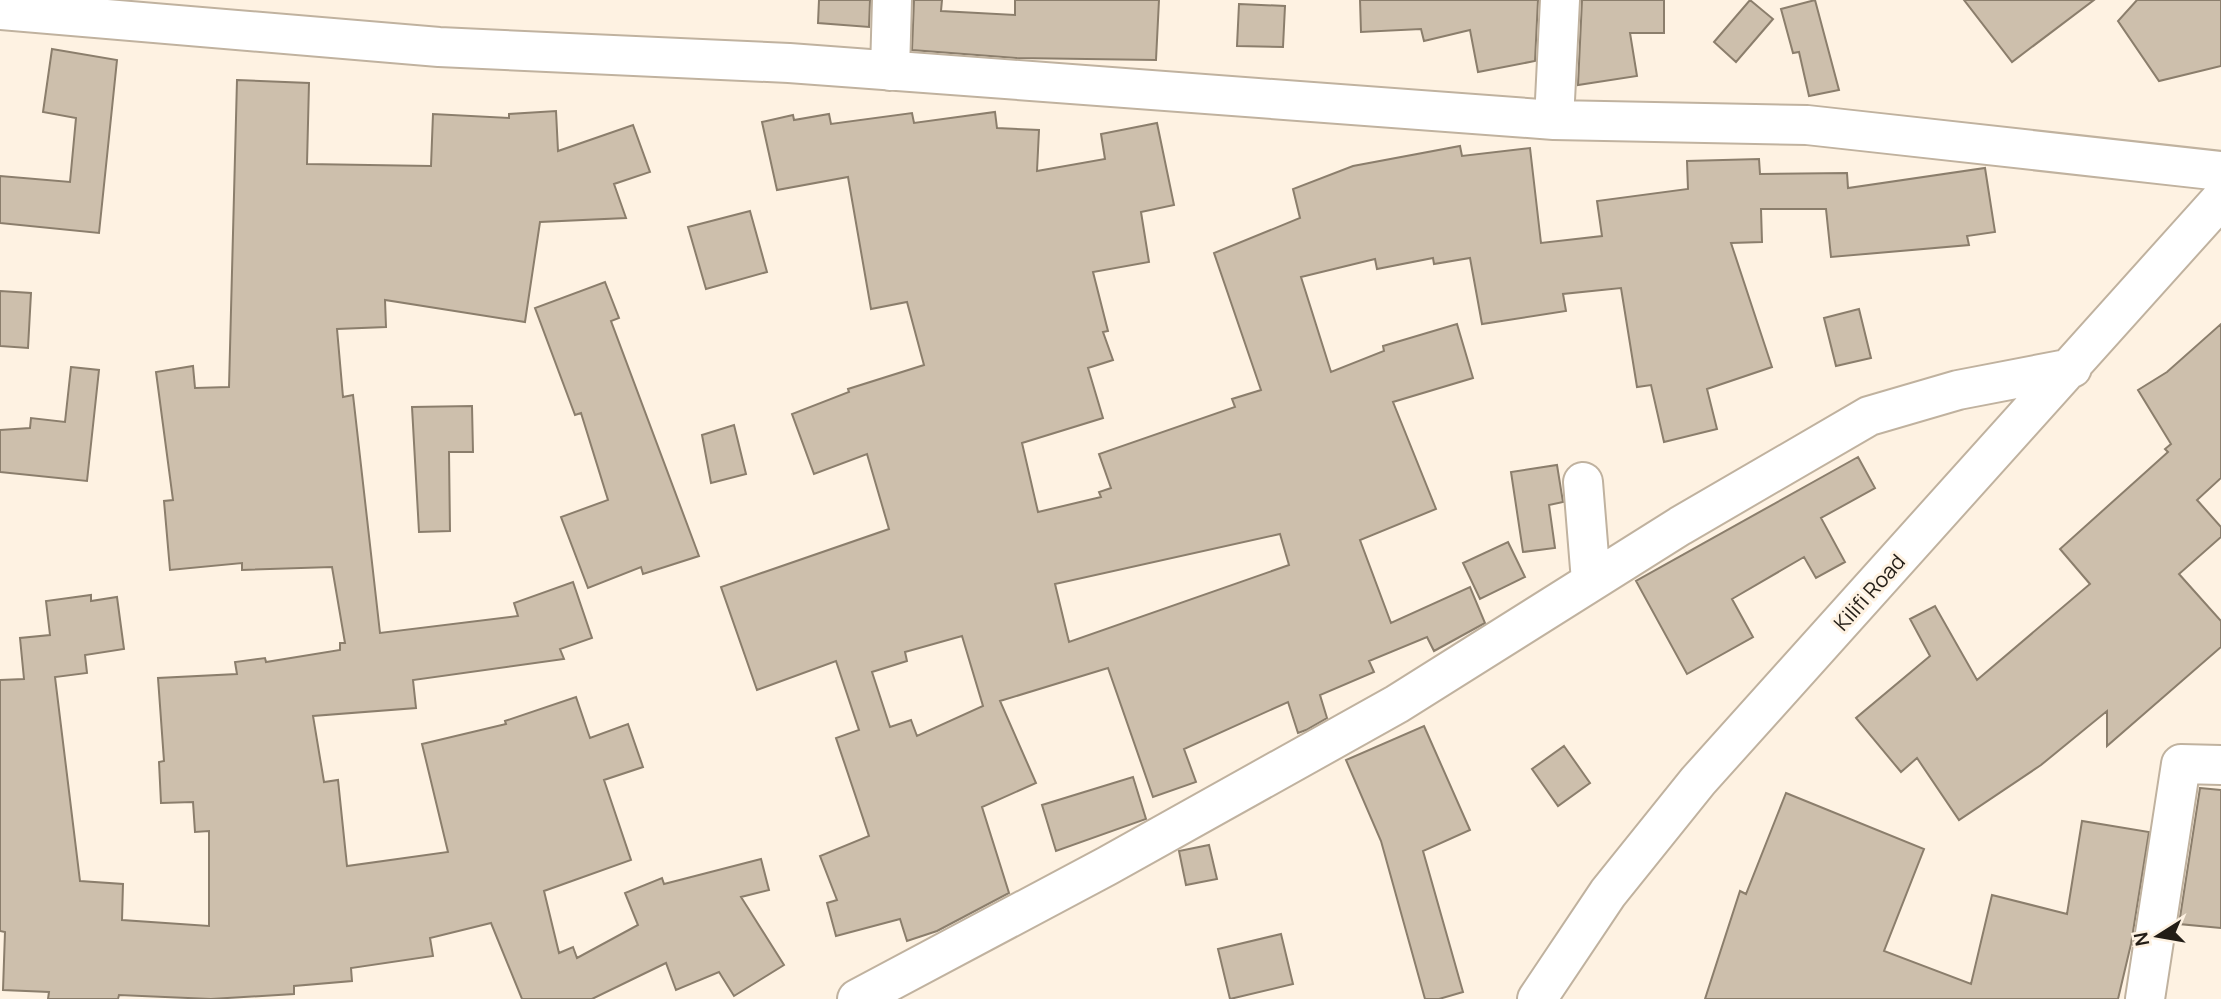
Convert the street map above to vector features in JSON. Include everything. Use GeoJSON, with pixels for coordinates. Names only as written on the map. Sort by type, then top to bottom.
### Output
{"type":"FeatureCollection","features":[{"type":"Feature","properties":{"kind":"street"},"geometry":{"type":"LineString","coordinates":[[891,71],[892,0]]}},
{"type":"Feature","properties":{"kind":"street"},"geometry":{"type":"LineString","coordinates":[[1554,120],[1560,0]]}},
{"type":"Feature","properties":{"kind":"street"},"geometry":{"type":"LineString","coordinates":[[0,10],[439,47],[789,63],[1554,120],[1807,125],[2221,172]]}},
{"type":"Feature","properties":{"kind":"street","name":"Kilifi Road"},"geometry":{"type":"LineString","coordinates":[[1536,999],[1608,893],[1698,780],[2221,200]]}},
{"type":"Feature","properties":{"kind":"street"},"geometry":{"type":"LineString","coordinates":[[858,999],[1107,866],[1396,704],[1591,581],[1869,416],[1958,390],[2072,368]]}},
{"type":"Feature","properties":{"kind":"street"},"geometry":{"type":"LineString","coordinates":[[1583,482],[1591,581]]}},
{"type":"Feature","properties":{"kind":"street"},"geometry":{"type":"LineString","coordinates":[[2145,999],[2181,764],[2221,765]]}},
{"type":"Feature","properties":{"kind":"building"},"geometry":{"type":"Polygon","coordinates":[[[819,0],[870,0],[869,27],[818,23],[819,0]]]}},
{"type":"Feature","properties":{"kind":"building"},"geometry":{"type":"Polygon","coordinates":[[[914,0],[942,0],[941,11],[1015,15],[1015,0],[1159,0],[1156,60],[1016,58],[912,50],[914,0]]]}},
{"type":"Feature","properties":{"kind":"building"},"geometry":{"type":"Polygon","coordinates":[[[1360,0],[1538,0],[1535,61],[1478,72],[1470,30],[1424,41],[1421,29],[1361,32],[1360,0]]]}},
{"type":"Feature","properties":{"kind":"building"},"geometry":{"type":"Polygon","coordinates":[[[1582,0],[1664,0],[1664,33],[1630,33],[1637,76],[1578,85],[1582,0]]]}},
{"type":"Feature","properties":{"kind":"building"},"geometry":{"type":"Polygon","coordinates":[[[1750,0],[1773,19],[1736,62],[1714,42],[1750,0]]]}},
{"type":"Feature","properties":{"kind":"building"},"geometry":{"type":"Polygon","coordinates":[[[1815,0],[1839,90],[1809,96],[1799,52],[1793,53],[1781,9],[1815,0]]]}},
{"type":"Feature","properties":{"kind":"building"},"geometry":{"type":"Polygon","coordinates":[[[1964,0],[2094,0],[2012,62],[1964,0]]]}},
{"type":"Feature","properties":{"kind":"building"},"geometry":{"type":"Polygon","coordinates":[[[2137,0],[2221,0],[2221,66],[2159,81],[2118,21],[2137,0]]]}},
{"type":"Feature","properties":{"kind":"building"},"geometry":{"type":"Polygon","coordinates":[[[1239,4],[1285,6],[1283,47],[1237,46],[1239,4]]]}},
{"type":"Feature","properties":{"kind":"building"},"geometry":{"type":"Polygon","coordinates":[[[52,49],[117,60],[99,233],[0,223],[0,176],[70,182],[76,118],[43,112],[52,49]]]}},
{"type":"Feature","properties":{"kind":"building"},"geometry":{"type":"Polygon","coordinates":[[[237,80],[309,83],[307,164],[431,166],[433,114],[509,118],[509,114],[556,111],[558,151],[633,125],[650,172],[614,184],[626,218],[540,222],[525,322],[385,300],[386,327],[337,329],[343,397],[353,395],[380,633],[518,616],[514,603],[573,582],[592,638],[560,649],[564,659],[413,680],[416,708],[313,716],[324,782],[338,780],[347,866],[448,852],[422,744],[506,724],[505,721],[576,697],[590,738],[628,724],[643,767],[604,780],[631,860],[544,891],[559,953],[573,947],[577,958],[638,925],[625,893],[662,878],[664,884],[761,859],[769,890],[741,897],[784,965],[734,996],[719,972],[676,990],[666,963],[592,999],[522,999],[491,923],[430,938],[433,956],[351,968],[352,981],[294,986],[294,994],[211,999],[119,995],[118,999],[48,999],[49,992],[3,990],[5,932],[0,931],[0,680],[24,679],[20,638],[50,635],[46,601],[91,595],[91,601],[117,597],[124,649],[85,655],[87,673],[55,677],[80,881],[123,884],[122,920],[209,926],[209,831],[195,832],[193,802],[161,803],[159,762],[164,761],[158,678],[237,674],[235,662],[265,658],[266,662],[340,650],[340,643],[345,643],[332,567],[242,570],[242,563],[170,570],[164,501],[173,500],[156,372],[193,366],[195,388],[229,387],[237,80]]]}},
{"type":"Feature","properties":{"kind":"building"},"geometry":{"type":"Polygon","coordinates":[[[995,112],[997,128],[1039,130],[1037,171],[1105,159],[1101,134],[1157,123],[1174,205],[1141,212],[1149,262],[1093,272],[1108,331],[1103,332],[1113,360],[1088,368],[1103,418],[1022,443],[1038,512],[1101,497],[1099,492],[1111,488],[1099,454],[1235,407],[1232,399],[1261,390],[1214,253],[1300,218],[1293,189],[1353,166],[1460,146],[1462,156],[1530,148],[1541,243],[1602,236],[1597,201],[1688,189],[1687,161],[1759,159],[1760,174],[1847,173],[1848,188],[1985,168],[1995,232],[1967,236],[1969,245],[1831,257],[1826,209],[1761,209],[1762,242],[1731,243],[1772,367],[1707,389],[1717,429],[1664,442],[1651,385],[1637,387],[1621,288],[1563,294],[1566,311],[1482,324],[1470,258],[1434,264],[1433,258],[1377,269],[1375,259],[1301,277],[1331,372],[1384,351],[1383,346],[1457,324],[1473,378],[1393,402],[1436,509],[1360,540],[1391,623],[1470,587],[1485,623],[1434,651],[1427,637],[1369,661],[1374,672],[1320,695],[1327,718],[1306,730],[1298,733],[1288,702],[1184,749],[1196,782],[1153,797],[1108,668],[1000,701],[1036,783],[982,807],[1009,893],[937,931],[907,941],[900,919],[836,936],[827,903],[837,900],[820,856],[869,836],[836,738],[859,730],[836,661],[757,690],[721,587],[889,529],[867,454],[814,474],[792,414],[849,392],[848,389],[924,365],[907,302],[871,309],[848,177],[777,190],[762,122],[793,115],[794,120],[829,114],[831,124],[912,113],[914,123],[995,112]],[[1280,534],[1055,584],[1069,642],[1289,565],[1280,534]],[[962,636],[905,652],[907,661],[872,672],[890,727],[911,720],[917,736],[983,706],[962,636]]]}},
{"type":"Feature","properties":{"kind":"building"},"geometry":{"type":"Polygon","coordinates":[[[750,211],[767,272],[706,289],[688,227],[750,211]]]}},
{"type":"Feature","properties":{"kind":"building"},"geometry":{"type":"Polygon","coordinates":[[[605,282],[619,318],[611,321],[699,556],[643,574],[641,567],[588,588],[561,517],[608,500],[581,413],[575,415],[535,308],[605,282]]]}},
{"type":"Feature","properties":{"kind":"building"},"geometry":{"type":"Polygon","coordinates":[[[0,291],[31,293],[28,348],[0,346],[0,291]]]}},
{"type":"Feature","properties":{"kind":"building"},"geometry":{"type":"Polygon","coordinates":[[[1859,309],[1871,358],[1836,366],[1824,318],[1859,309]]]}},
{"type":"Feature","properties":{"kind":"building"},"geometry":{"type":"Polygon","coordinates":[[[2221,324],[2221,478],[2197,500],[2221,527],[2221,537],[2179,574],[2221,621],[2221,647],[2107,746],[2107,711],[2041,765],[1959,820],[1917,758],[1901,772],[1856,718],[1930,656],[1910,619],[1935,606],[1977,680],[2090,584],[2060,549],[2168,452],[2165,449],[2171,444],[2138,390],[2167,372],[2221,324]]]}},
{"type":"Feature","properties":{"kind":"building"},"geometry":{"type":"Polygon","coordinates":[[[71,367],[99,370],[87,481],[0,472],[0,430],[30,428],[31,418],[65,422],[71,367]]]}},
{"type":"Feature","properties":{"kind":"building"},"geometry":{"type":"Polygon","coordinates":[[[472,406],[473,452],[449,452],[450,531],[419,532],[412,407],[472,406]]]}},
{"type":"Feature","properties":{"kind":"building"},"geometry":{"type":"Polygon","coordinates":[[[734,425],[746,474],[711,483],[702,435],[734,425]]]}},
{"type":"Feature","properties":{"kind":"building"},"geometry":{"type":"Polygon","coordinates":[[[1858,457],[1875,488],[1821,518],[1845,562],[1816,578],[1804,557],[1732,599],[1753,637],[1687,674],[1636,581],[1858,457]]]}},
{"type":"Feature","properties":{"kind":"building"},"geometry":{"type":"Polygon","coordinates":[[[1557,465],[1563,502],[1549,505],[1555,548],[1523,552],[1511,472],[1557,465]]]}},
{"type":"Feature","properties":{"kind":"building"},"geometry":{"type":"Polygon","coordinates":[[[1508,542],[1525,577],[1480,599],[1463,563],[1508,542]]]}},
{"type":"Feature","properties":{"kind":"building"},"geometry":{"type":"Polygon","coordinates":[[[1424,726],[1470,830],[1423,851],[1463,992],[1439,999],[1425,999],[1381,841],[1346,760],[1424,726]]]}},
{"type":"Feature","properties":{"kind":"building"},"geometry":{"type":"Polygon","coordinates":[[[1564,746],[1590,783],[1558,806],[1532,769],[1564,746]]]}},
{"type":"Feature","properties":{"kind":"building"},"geometry":{"type":"Polygon","coordinates":[[[1133,777],[1146,819],[1056,851],[1042,805],[1133,777]]]}},
{"type":"Feature","properties":{"kind":"building"},"geometry":{"type":"Polygon","coordinates":[[[2200,788],[2221,790],[2221,928],[2179,924],[2200,788]]]}},
{"type":"Feature","properties":{"kind":"building"},"geometry":{"type":"Polygon","coordinates":[[[1786,793],[1924,849],[1884,951],[1971,984],[1992,895],[2067,914],[2082,821],[2149,832],[2131,944],[2118,999],[1705,999],[1740,891],[1746,894],[1786,793]]]}},
{"type":"Feature","properties":{"kind":"building"},"geometry":{"type":"Polygon","coordinates":[[[1209,845],[1217,879],[1186,885],[1179,851],[1209,845]]]}},
{"type":"Feature","properties":{"kind":"building"},"geometry":{"type":"Polygon","coordinates":[[[1281,934],[1293,984],[1230,999],[1218,949],[1281,934]]]}}]}
